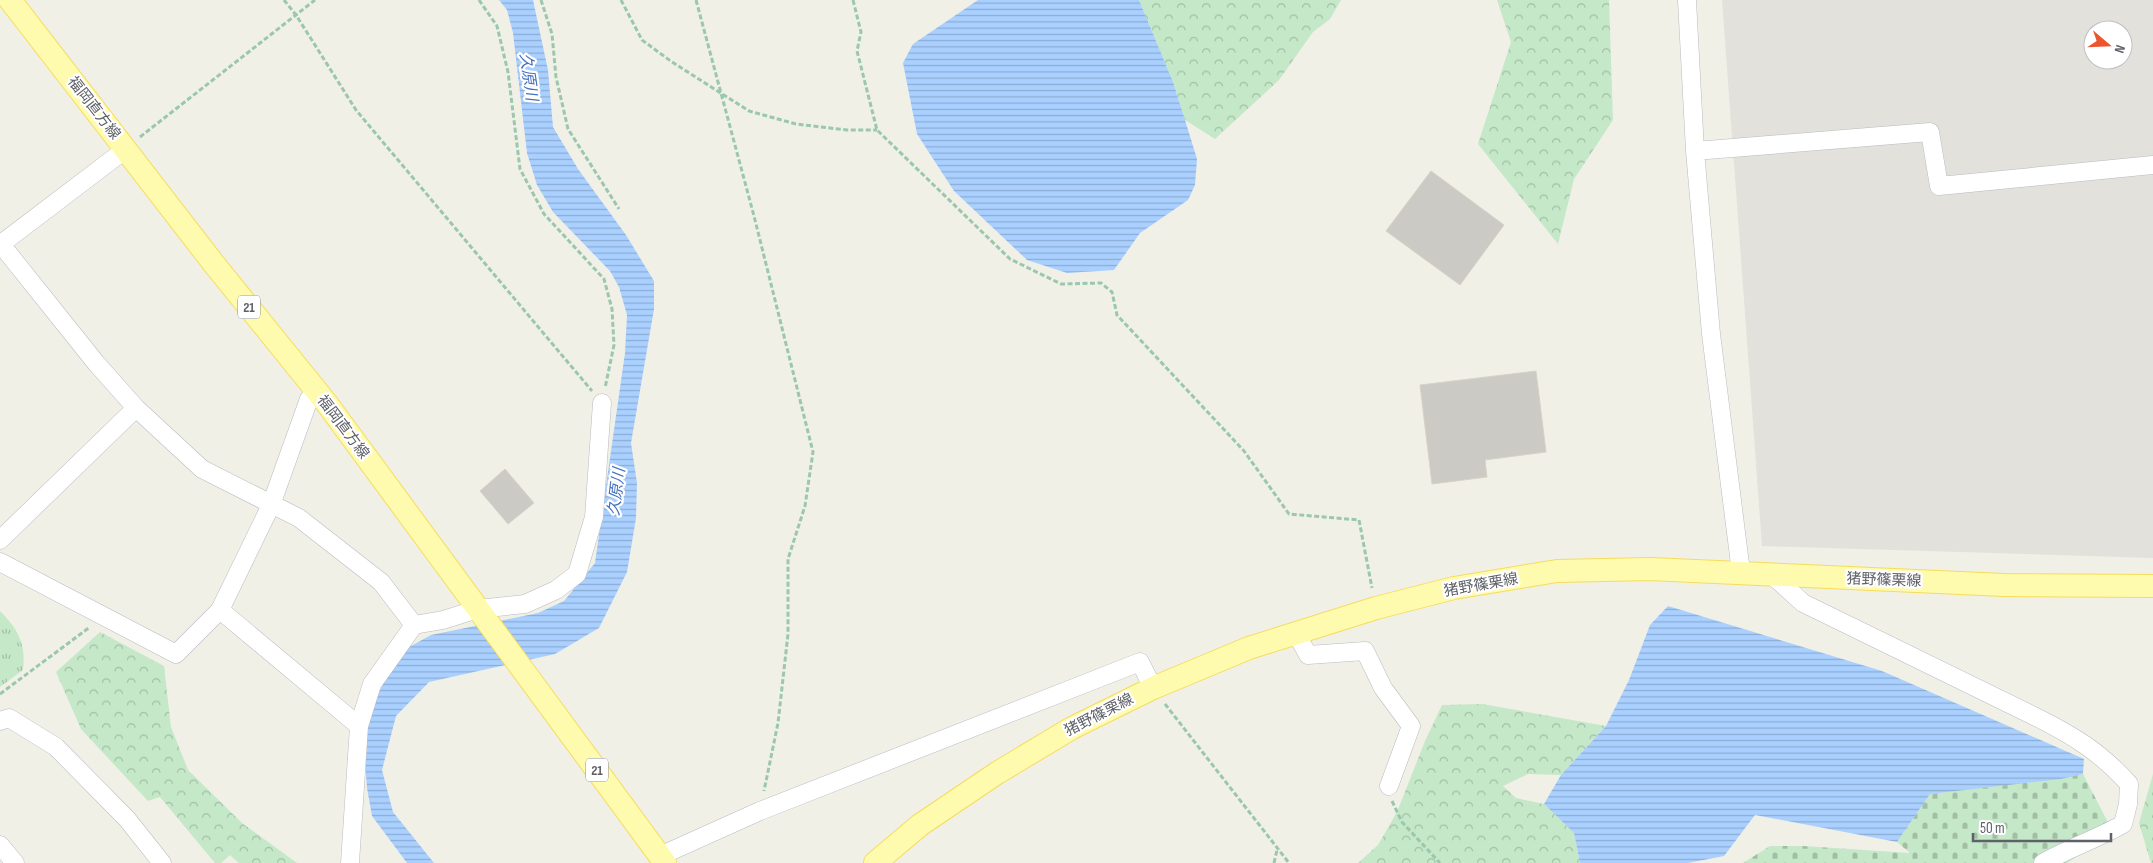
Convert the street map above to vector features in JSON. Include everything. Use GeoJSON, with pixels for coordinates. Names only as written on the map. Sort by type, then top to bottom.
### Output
{"type":"FeatureCollection","features":[{"type":"Feature","properties":{"kind":"main road","name":"福岡直方線"},"geometry":{"type":"LineString","coordinates":[[10,0],[214,264],[317,392],[529,676],[662,860]]}},
{"type":"Feature","properties":{"kind":"main road","name":"猪野篠栗線"},"geometry":{"type":"LineString","coordinates":[[875,863],[920,825],[997,773],[1072,728],[1153,688],[1249,648],[1376,608],[1454,588],[1557,571],[1650,569],[2004,585],[2153,586]]}},
{"type":"Feature","properties":{"kind":"street"},"geometry":{"type":"LineString","coordinates":[[1687,0],[1695,151],[1711,334],[1741,572]]}},
{"type":"Feature","properties":{"kind":"street"},"geometry":{"type":"LineString","coordinates":[[1695,151],[1930,132],[1938,186],[2153,165]]}},
{"type":"Feature","properties":{"kind":"street"},"geometry":{"type":"LineString","coordinates":[[126,149],[1,244],[96,363],[136,408],[202,469],[299,518],[381,582],[414,625]]}},
{"type":"Feature","properties":{"kind":"street"},"geometry":{"type":"LineString","coordinates":[[0,562],[176,654],[220,610],[271,505],[309,399],[317,392]]}},
{"type":"Feature","properties":{"kind":"street"},"geometry":{"type":"LineString","coordinates":[[352,861],[359,726],[372,684],[414,625],[481,614],[525,604],[556,590],[577,574],[594,517],[602,403]]}},
{"type":"Feature","properties":{"kind":"street"},"geometry":{"type":"LineString","coordinates":[[0,540],[136,408]]}},
{"type":"Feature","properties":{"kind":"street"},"geometry":{"type":"LineString","coordinates":[[1772,575],[1803,603],[2036,716],[2065,732],[2106,760],[2129,784],[2128,804],[2123,824],[2097,839],[2043,863]]}},
{"type":"Feature","properties":{"kind":"street"},"geometry":{"type":"LineString","coordinates":[[220,610],[359,726]]}},
{"type":"Feature","properties":{"kind":"street"},"geometry":{"type":"LineString","coordinates":[[1296,633],[1308,655],[1365,652],[1383,688],[1411,726],[1389,786]]}},
{"type":"Feature","properties":{"kind":"street"},"geometry":{"type":"LineString","coordinates":[[662,860],[760,811],[1140,662],[1153,688]]}},
{"type":"Feature","properties":{"kind":"street"},"geometry":{"type":"LineString","coordinates":[[0,721],[9,718],[56,747],[127,819],[162,863]]}},
{"type":"Feature","properties":{"kind":"street"},"geometry":{"type":"LineString","coordinates":[[0,845],[15,863]]}},
{"type":"Feature","properties":{"kind":"path"},"geometry":{"type":"LineString","coordinates":[[284,0],[296,15],[356,110],[602,403]]}},
{"type":"Feature","properties":{"kind":"path"},"geometry":{"type":"LineString","coordinates":[[126,149],[315,0]]}},
{"type":"Feature","properties":{"kind":"path"},"geometry":{"type":"LineString","coordinates":[[479,0],[497,26],[508,72],[520,169],[544,214],[604,279],[612,309],[614,345],[602,403]]}},
{"type":"Feature","properties":{"kind":"path"},"geometry":{"type":"LineString","coordinates":[[541,0],[552,34],[556,77],[568,129],[618,209]]}},
{"type":"Feature","properties":{"kind":"path"},"geometry":{"type":"LineString","coordinates":[[622,0],[642,40],[672,62],[749,111],[796,124],[847,130],[877,130]]}},
{"type":"Feature","properties":{"kind":"path"},"geometry":{"type":"LineString","coordinates":[[696,0],[813,452],[805,506],[788,559],[788,634],[778,723],[760,811]]}},
{"type":"Feature","properties":{"kind":"path"},"geometry":{"type":"LineString","coordinates":[[853,0],[861,32],[857,51],[877,130],[1010,260],[1061,284],[1101,282],[1112,292],[1117,315],[1244,451],[1290,514],[1359,520],[1376,608]]}},
{"type":"Feature","properties":{"kind":"path"},"geometry":{"type":"LineString","coordinates":[[0,694],[105,616]]}},
{"type":"Feature","properties":{"kind":"path"},"geometry":{"type":"LineString","coordinates":[[1153,688],[1289,863]]}},
{"type":"Feature","properties":{"kind":"path"},"geometry":{"type":"LineString","coordinates":[[1389,786],[1393,804],[1402,822],[1440,863]]}},
{"type":"Feature","properties":{"kind":"path"},"geometry":{"type":"LineString","coordinates":[[1274,863],[1278,850]]}},
{"type":"Feature","properties":{"kind":"shaded area"},"geometry":{"type":"Polygon","coordinates":[[[1722,0],[2153,0],[2153,558],[1762,546],[1722,0]]]}},
{"type":"Feature","properties":{"kind":"green space"},"geometry":{"type":"Polygon","coordinates":[[[1139,0],[1341,0],[1330,19],[1313,32],[1279,80],[1215,139],[1185,120],[1173,82],[1139,0]]]}},
{"type":"Feature","properties":{"kind":"green space"},"geometry":{"type":"Polygon","coordinates":[[[1497,0],[1609,0],[1613,120],[1574,179],[1558,244],[1478,144],[1511,42],[1497,0]]]}},
{"type":"Feature","properties":{"kind":"green space"},"geometry":{"type":"Polygon","coordinates":[[[0,611],[16,631],[22,645],[24,661],[23,670],[0,687],[0,611]]]}},
{"type":"Feature","properties":{"kind":"green space"},"geometry":{"type":"Polygon","coordinates":[[[100,632],[164,666],[171,727],[188,770],[242,823],[297,863],[239,863],[230,855],[221,863],[215,863],[160,797],[148,801],[81,729],[56,672],[100,632]]]}},
{"type":"Feature","properties":{"kind":"green space"},"geometry":{"type":"Polygon","coordinates":[[[1482,704],[1606,726],[1561,775],[1528,774],[1503,786],[1516,798],[1544,804],[1574,833],[1580,863],[1358,863],[1378,845],[1397,812],[1425,741],[1442,705],[1482,704]]]}},
{"type":"Feature","properties":{"kind":"green space"},"geometry":{"type":"Polygon","coordinates":[[[2083,774],[2113,832],[2067,863],[1743,863],[1770,846],[1803,846],[1910,853],[1897,842],[1930,794],[2083,774]]]}},
{"type":"Feature","properties":{"kind":"green space"},"geometry":{"type":"Polygon","coordinates":[[[2153,774],[2153,863],[2151,863],[2139,823],[2153,774]]]}},
{"type":"Feature","properties":{"kind":"water","name":"久原川"},"geometry":{"type":"Polygon","coordinates":[[[499,0],[533,0],[548,70],[553,127],[578,169],[626,235],[654,281],[654,309],[631,443],[637,483],[636,518],[627,572],[599,628],[555,654],[429,682],[396,716],[382,770],[393,812],[434,863],[407,863],[372,816],[365,760],[369,716],[385,679],[400,656],[411,646],[431,635],[538,613],[564,601],[595,563],[625,353],[627,315],[619,287],[610,271],[553,212],[537,185],[527,153],[513,33],[507,10],[499,0]]]}},
{"type":"Feature","properties":{"kind":"water"},"geometry":{"type":"Polygon","coordinates":[[[978,0],[1139,0],[1173,82],[1197,159],[1195,185],[1188,200],[1140,233],[1114,270],[1067,273],[1027,260],[954,191],[917,134],[903,63],[913,44],[978,0]]]}},
{"type":"Feature","properties":{"kind":"water"},"geometry":{"type":"Polygon","coordinates":[[[1668,606],[1882,671],[2084,759],[2083,774],[2061,779],[1930,794],[1897,842],[1755,815],[1724,856],[1688,863],[1580,863],[1574,833],[1544,804],[1561,775],[1606,726],[1629,680],[1650,625],[1668,606]]]}},
{"type":"Feature","properties":{"kind":"building"},"geometry":{"type":"Polygon","coordinates":[[[1431,171],[1504,225],[1460,285],[1386,231],[1431,171]]]}},
{"type":"Feature","properties":{"kind":"building"},"geometry":{"type":"Polygon","coordinates":[[[1536,371],[1546,452],[1485,460],[1487,477],[1432,484],[1420,385],[1536,371]]]}},
{"type":"Feature","properties":{"kind":"building"},"geometry":{"type":"Polygon","coordinates":[[[505,469],[534,503],[508,524],[480,491],[505,469]]]}}]}
